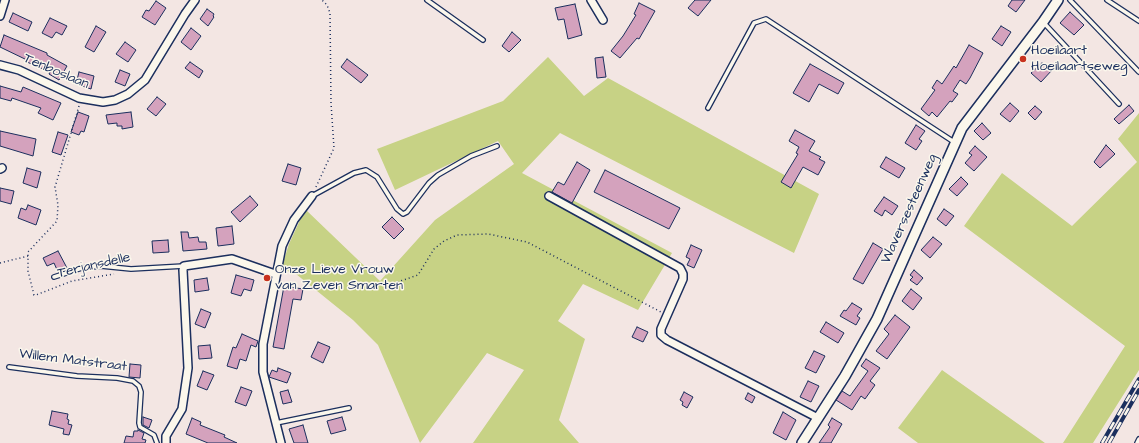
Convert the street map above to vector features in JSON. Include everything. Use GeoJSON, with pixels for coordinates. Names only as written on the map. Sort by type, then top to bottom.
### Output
{"type":"FeatureCollection","features":[{"type":"Feature","properties":{"kind":"street"},"geometry":{"type":"LineString","coordinates":[[0,16],[5,0]]}},
{"type":"Feature","properties":{"kind":"street","name":"Tenboslaan"},"geometry":{"type":"LineString","coordinates":[[0,65],[19,70],[81,99],[103,102],[115,100],[138,88],[145,80],[195,0]]}},
{"type":"Feature","properties":{"kind":"street"},"geometry":{"type":"LineString","coordinates":[[591,0],[603,20]]}},
{"type":"Feature","properties":{"kind":"street","name":"Waversesteenweg"},"geometry":{"type":"LineString","coordinates":[[802,443],[849,369],[877,319],[954,142],[969,118],[1044,22],[1058,0]]}},
{"type":"Feature","properties":{"kind":"street"},"geometry":{"type":"LineString","coordinates":[[281,443],[263,372],[263,344],[275,274],[282,246],[288,231],[302,208],[312,196]]}},
{"type":"Feature","properties":{"kind":"street"},"geometry":{"type":"LineString","coordinates":[[549,196],[680,268],[683,274],[683,279],[660,329],[661,335],[667,340],[818,418]]}},
{"type":"Feature","properties":{"kind":"street","name":"Terjansdelle"},"geometry":{"type":"LineString","coordinates":[[184,266],[232,259],[275,274]]}},
{"type":"Feature","properties":{"kind":"street"},"geometry":{"type":"LineString","coordinates":[[166,443],[166,436],[182,409],[188,368],[184,266]]}},
{"type":"Feature","properties":{"kind":"lane"},"geometry":{"type":"LineString","coordinates":[[426,0],[483,40]]}},
{"type":"Feature","properties":{"kind":"lane"},"geometry":{"type":"LineString","coordinates":[[1070,0],[1139,72]]}},
{"type":"Feature","properties":{"kind":"lane"},"geometry":{"type":"LineString","coordinates":[[1107,0],[1139,22]]}},
{"type":"Feature","properties":{"kind":"lane"},"geometry":{"type":"LineString","coordinates":[[708,108],[754,22],[766,19],[954,142]]}},
{"type":"Feature","properties":{"kind":"lane"},"geometry":{"type":"LineString","coordinates":[[1044,22],[1119,104]]}},
{"type":"Feature","properties":{"kind":"lane"},"geometry":{"type":"LineString","coordinates":[[312,196],[354,173],[366,170],[377,177],[397,209],[403,214],[408,212],[438,175],[471,156],[497,146]]}},
{"type":"Feature","properties":{"kind":"lane","name":"Terjansdelle"},"geometry":{"type":"LineString","coordinates":[[54,277],[82,268],[101,266],[131,269],[184,266]]}},
{"type":"Feature","properties":{"kind":"lane","name":"Willem Matstraat"},"geometry":{"type":"LineString","coordinates":[[9,367],[77,376],[117,378],[133,381],[139,386],[141,392],[140,427],[154,436],[157,443]]}},
{"type":"Feature","properties":{"kind":"lane"},"geometry":{"type":"LineString","coordinates":[[276,424],[349,408]]}},
{"type":"Feature","properties":{"kind":"lane"},"geometry":{"type":"LineString","coordinates":[[1137,443],[1139,439]]}},
{"type":"Feature","properties":{"kind":"path"},"geometry":{"type":"LineString","coordinates":[[312,196],[334,148],[330,13],[322,0]]}},
{"type":"Feature","properties":{"kind":"path"},"geometry":{"type":"LineString","coordinates":[[0,263],[28,256],[28,252],[57,221],[58,205],[55,187],[57,174],[81,99]]}},
{"type":"Feature","properties":{"kind":"path"},"geometry":{"type":"LineString","coordinates":[[386,286],[418,275],[434,249],[444,241],[457,235],[488,234],[527,242],[667,315]]}},
{"type":"Feature","properties":{"kind":"path","name":"Terjansdelle"},"geometry":{"type":"LineString","coordinates":[[28,256],[28,271],[34,295],[72,281],[118,273]]}},
{"type":"Feature","properties":{"kind":"green space"},"geometry":{"type":"Polygon","coordinates":[[[548,57],[584,96],[608,78],[819,194],[794,253],[560,133],[522,173],[672,253],[638,310],[583,284],[558,321],[585,339],[559,420],[579,443],[473,443],[524,370],[487,353],[420,443],[378,345],[353,320],[296,274],[281,269],[289,244],[305,209],[380,281],[435,220],[514,164],[498,141],[395,190],[377,149],[503,101],[548,57]]]}},
{"type":"Feature","properties":{"kind":"green space"},"geometry":{"type":"Polygon","coordinates":[[[1139,113],[1139,370],[1093,443],[1063,443],[1125,346],[964,226],[1002,173],[1072,226],[1137,162],[1118,139],[1139,113]]]}},
{"type":"Feature","properties":{"kind":"green space"},"geometry":{"type":"Polygon","coordinates":[[[942,370],[1045,443],[918,443],[898,428],[942,370]]]}},
{"type":"Feature","properties":{"kind":"building"},"geometry":{"type":"Polygon","coordinates":[[[695,0],[711,0],[698,16],[688,8],[695,0]]]}},
{"type":"Feature","properties":{"kind":"building"},"geometry":{"type":"Polygon","coordinates":[[[1012,0],[1025,0],[1016,12],[1008,6],[1012,0]]]}},
{"type":"Feature","properties":{"kind":"building"},"geometry":{"type":"Polygon","coordinates":[[[156,1],[166,8],[155,25],[142,17],[146,10],[149,11],[156,1]]]}},
{"type":"Feature","properties":{"kind":"building"},"geometry":{"type":"Polygon","coordinates":[[[639,3],[655,11],[639,39],[637,38],[620,58],[611,51],[623,36],[636,15],[634,14],[639,3]]]}},
{"type":"Feature","properties":{"kind":"building"},"geometry":{"type":"Polygon","coordinates":[[[575,4],[582,35],[568,39],[564,19],[558,20],[555,8],[575,4]]]}},
{"type":"Feature","properties":{"kind":"building"},"geometry":{"type":"Polygon","coordinates":[[[207,9],[214,14],[214,17],[208,26],[200,19],[207,9]]]}},
{"type":"Feature","properties":{"kind":"building"},"geometry":{"type":"Polygon","coordinates":[[[1070,12],[1084,25],[1074,35],[1060,23],[1070,12]]]}},
{"type":"Feature","properties":{"kind":"building"},"geometry":{"type":"Polygon","coordinates":[[[13,13],[32,22],[28,31],[9,22],[13,13]]]}},
{"type":"Feature","properties":{"kind":"building"},"geometry":{"type":"Polygon","coordinates":[[[50,18],[67,26],[62,35],[56,32],[52,38],[42,33],[50,18]]]}},
{"type":"Feature","properties":{"kind":"building"},"geometry":{"type":"Polygon","coordinates":[[[96,26],[106,32],[94,52],[85,47],[96,26]]]}},
{"type":"Feature","properties":{"kind":"building"},"geometry":{"type":"Polygon","coordinates":[[[1001,26],[1011,32],[1002,46],[992,39],[1001,26]]]}},
{"type":"Feature","properties":{"kind":"building"},"geometry":{"type":"Polygon","coordinates":[[[191,28],[201,36],[191,50],[181,42],[191,28]]]}},
{"type":"Feature","properties":{"kind":"building"},"geometry":{"type":"Polygon","coordinates":[[[512,32],[521,40],[509,52],[502,46],[512,32]]]}},
{"type":"Feature","properties":{"kind":"building"},"geometry":{"type":"Polygon","coordinates":[[[4,35],[47,53],[47,55],[67,66],[59,80],[49,74],[50,72],[27,62],[27,60],[0,47],[4,35]]]}},
{"type":"Feature","properties":{"kind":"building"},"geometry":{"type":"Polygon","coordinates":[[[125,42],[136,50],[128,62],[116,54],[125,42]]]}},
{"type":"Feature","properties":{"kind":"building"},"geometry":{"type":"Polygon","coordinates":[[[969,45],[983,53],[970,78],[966,84],[960,80],[953,91],[958,94],[937,117],[932,112],[929,116],[921,109],[935,90],[932,88],[937,80],[942,84],[954,66],[956,68],[969,45]]]}},
{"type":"Feature","properties":{"kind":"building"},"geometry":{"type":"Polygon","coordinates":[[[603,57],[606,77],[597,78],[595,58],[603,57]]]}},
{"type":"Feature","properties":{"kind":"building"},"geometry":{"type":"Polygon","coordinates":[[[347,59],[368,75],[361,83],[341,67],[347,59]]]}},
{"type":"Feature","properties":{"kind":"building"},"geometry":{"type":"Polygon","coordinates":[[[190,62],[203,71],[199,78],[185,68],[190,62]]]}},
{"type":"Feature","properties":{"kind":"building"},"geometry":{"type":"Polygon","coordinates":[[[1042,63],[1046,67],[1048,65],[1053,69],[1041,82],[1031,73],[1042,63]]]}},
{"type":"Feature","properties":{"kind":"building"},"geometry":{"type":"Polygon","coordinates":[[[810,64],[844,83],[838,94],[819,84],[809,102],[793,93],[810,64]]]}},
{"type":"Feature","properties":{"kind":"building"},"geometry":{"type":"Polygon","coordinates":[[[120,70],[130,74],[125,86],[115,82],[120,70]]]}},
{"type":"Feature","properties":{"kind":"building"},"geometry":{"type":"Polygon","coordinates":[[[79,72],[94,76],[91,89],[76,84],[79,72]]]}},
{"type":"Feature","properties":{"kind":"building"},"geometry":{"type":"Polygon","coordinates":[[[0,86],[21,92],[23,87],[61,103],[53,120],[38,113],[41,108],[12,98],[11,101],[0,98],[0,86]]]}},
{"type":"Feature","properties":{"kind":"building"},"geometry":{"type":"Polygon","coordinates":[[[157,97],[166,104],[156,116],[147,109],[157,97]]]}},
{"type":"Feature","properties":{"kind":"building"},"geometry":{"type":"Polygon","coordinates":[[[1010,103],[1019,111],[1010,122],[1000,114],[1010,103]]]}},
{"type":"Feature","properties":{"kind":"building"},"geometry":{"type":"Polygon","coordinates":[[[1129,105],[1134,111],[1119,124],[1114,119],[1129,105]]]}},
{"type":"Feature","properties":{"kind":"building"},"geometry":{"type":"Polygon","coordinates":[[[1035,106],[1042,112],[1035,120],[1028,113],[1035,106]]]}},
{"type":"Feature","properties":{"kind":"building"},"geometry":{"type":"Polygon","coordinates":[[[78,112],[89,116],[84,132],[81,131],[79,135],[71,132],[78,112]]]}},
{"type":"Feature","properties":{"kind":"building"},"geometry":{"type":"Polygon","coordinates":[[[131,112],[133,127],[122,129],[122,126],[117,126],[117,123],[108,124],[106,115],[131,112]]]}},
{"type":"Feature","properties":{"kind":"building"},"geometry":{"type":"Polygon","coordinates":[[[982,123],[991,133],[983,140],[974,131],[982,123]]]}},
{"type":"Feature","properties":{"kind":"building"},"geometry":{"type":"Polygon","coordinates":[[[916,125],[925,131],[919,139],[922,141],[916,150],[905,143],[916,125]]]}},
{"type":"Feature","properties":{"kind":"building"},"geometry":{"type":"Polygon","coordinates":[[[795,130],[815,141],[809,151],[821,157],[819,159],[825,162],[818,175],[803,167],[791,188],[781,182],[798,154],[796,153],[799,147],[789,141],[795,130]]]}},
{"type":"Feature","properties":{"kind":"building"},"geometry":{"type":"Polygon","coordinates":[[[0,131],[36,139],[33,156],[0,146],[0,131]]]}},
{"type":"Feature","properties":{"kind":"building"},"geometry":{"type":"Polygon","coordinates":[[[58,132],[68,135],[61,155],[52,152],[58,132]]]}},
{"type":"Feature","properties":{"kind":"building"},"geometry":{"type":"Polygon","coordinates":[[[1106,145],[1115,154],[1100,168],[1094,162],[1106,145]]]}},
{"type":"Feature","properties":{"kind":"building"},"geometry":{"type":"Polygon","coordinates":[[[975,146],[987,157],[974,171],[965,163],[972,155],[969,153],[975,146]]]}},
{"type":"Feature","properties":{"kind":"building"},"geometry":{"type":"Polygon","coordinates":[[[886,157],[905,168],[899,178],[880,167],[886,157]]]}},
{"type":"Feature","properties":{"kind":"building"},"geometry":{"type":"Polygon","coordinates":[[[577,162],[590,170],[572,203],[552,192],[558,182],[564,185],[577,162]]]}},
{"type":"Feature","properties":{"kind":"building"},"geometry":{"type":"Polygon","coordinates":[[[288,164],[301,168],[296,185],[282,181],[288,164]]]}},
{"type":"Feature","properties":{"kind":"building"},"geometry":{"type":"Polygon","coordinates":[[[27,168],[41,172],[37,188],[23,183],[27,168]]]}},
{"type":"Feature","properties":{"kind":"building"},"geometry":{"type":"Polygon","coordinates":[[[605,170],[680,208],[669,229],[594,192],[605,170]]]}},
{"type":"Feature","properties":{"kind":"building"},"geometry":{"type":"Polygon","coordinates":[[[961,177],[968,184],[957,196],[949,189],[961,177]]]}},
{"type":"Feature","properties":{"kind":"building"},"geometry":{"type":"Polygon","coordinates":[[[0,188],[14,191],[11,204],[0,201],[0,188]]]}},
{"type":"Feature","properties":{"kind":"building"},"geometry":{"type":"Polygon","coordinates":[[[250,196],[258,205],[240,222],[231,212],[250,196]]]}},
{"type":"Feature","properties":{"kind":"building"},"geometry":{"type":"Polygon","coordinates":[[[884,197],[898,206],[892,215],[885,210],[882,216],[874,211],[884,197]]]}},
{"type":"Feature","properties":{"kind":"building"},"geometry":{"type":"Polygon","coordinates":[[[28,205],[41,210],[36,225],[18,218],[21,208],[26,210],[28,205]]]}},
{"type":"Feature","properties":{"kind":"building"},"geometry":{"type":"Polygon","coordinates":[[[944,209],[954,216],[946,226],[937,219],[944,209]]]}},
{"type":"Feature","properties":{"kind":"building"},"geometry":{"type":"Polygon","coordinates":[[[392,217],[404,229],[394,239],[382,227],[392,217]]]}},
{"type":"Feature","properties":{"kind":"building"},"geometry":{"type":"Polygon","coordinates":[[[232,226],[234,244],[218,246],[216,228],[232,226]]]}},
{"type":"Feature","properties":{"kind":"building"},"geometry":{"type":"Polygon","coordinates":[[[181,232],[188,232],[189,238],[198,237],[199,242],[206,242],[207,249],[183,251],[181,232]]]}},
{"type":"Feature","properties":{"kind":"building"},"geometry":{"type":"Polygon","coordinates":[[[933,237],[942,244],[930,258],[921,250],[933,237]]]}},
{"type":"Feature","properties":{"kind":"building"},"geometry":{"type":"Polygon","coordinates":[[[168,240],[169,252],[153,253],[152,241],[168,240]]]}},
{"type":"Feature","properties":{"kind":"building"},"geometry":{"type":"Polygon","coordinates":[[[873,243],[883,249],[863,284],[853,279],[873,243]]]}},
{"type":"Feature","properties":{"kind":"building"},"geometry":{"type":"Polygon","coordinates":[[[691,245],[702,250],[694,268],[687,265],[690,259],[686,257],[691,245]]]}},
{"type":"Feature","properties":{"kind":"building"},"geometry":{"type":"Polygon","coordinates":[[[58,251],[67,268],[58,272],[54,263],[47,266],[43,258],[58,251]]]}},
{"type":"Feature","properties":{"kind":"building"},"geometry":{"type":"Polygon","coordinates":[[[914,270],[923,278],[917,285],[910,280],[913,277],[910,275],[914,270]]]}},
{"type":"Feature","properties":{"kind":"building"},"geometry":{"type":"Polygon","coordinates":[[[236,275],[254,280],[251,291],[244,289],[241,296],[231,293],[236,275]]]}},
{"type":"Feature","properties":{"kind":"building"},"geometry":{"type":"Polygon","coordinates":[[[207,278],[209,290],[195,292],[194,280],[207,278]]]}},
{"type":"Feature","properties":{"kind":"building"},"geometry":{"type":"Polygon","coordinates":[[[284,286],[303,289],[301,300],[293,299],[284,349],[273,347],[284,286]]]}},
{"type":"Feature","properties":{"kind":"building"},"geometry":{"type":"Polygon","coordinates":[[[911,289],[922,298],[913,310],[902,301],[911,289]]]}},
{"type":"Feature","properties":{"kind":"building"},"geometry":{"type":"Polygon","coordinates":[[[852,303],[862,309],[857,316],[860,318],[856,325],[840,316],[852,303]]]}},
{"type":"Feature","properties":{"kind":"building"},"geometry":{"type":"Polygon","coordinates":[[[201,309],[211,313],[205,328],[195,324],[201,309]]]}},
{"type":"Feature","properties":{"kind":"building"},"geometry":{"type":"Polygon","coordinates":[[[895,315],[910,327],[887,359],[876,351],[889,334],[884,329],[895,315]]]}},
{"type":"Feature","properties":{"kind":"building"},"geometry":{"type":"Polygon","coordinates":[[[826,322],[844,333],[838,343],[820,332],[826,322]]]}},
{"type":"Feature","properties":{"kind":"building"},"geometry":{"type":"Polygon","coordinates":[[[637,327],[648,332],[643,342],[632,337],[637,327]]]}},
{"type":"Feature","properties":{"kind":"building"},"geometry":{"type":"Polygon","coordinates":[[[242,334],[258,341],[256,347],[251,345],[246,361],[240,359],[237,369],[227,366],[233,347],[236,348],[242,334]]]}},
{"type":"Feature","properties":{"kind":"building"},"geometry":{"type":"Polygon","coordinates":[[[318,342],[330,347],[323,363],[311,357],[318,342]]]}},
{"type":"Feature","properties":{"kind":"building"},"geometry":{"type":"Polygon","coordinates":[[[210,345],[212,358],[199,359],[198,346],[210,345]]]}},
{"type":"Feature","properties":{"kind":"building"},"geometry":{"type":"Polygon","coordinates":[[[814,351],[825,356],[816,373],[805,368],[814,351]]]}},
{"type":"Feature","properties":{"kind":"building"},"geometry":{"type":"Polygon","coordinates":[[[866,359],[880,368],[870,381],[875,385],[865,399],[861,396],[852,410],[836,400],[842,391],[850,396],[868,371],[861,366],[866,359]]]}},
{"type":"Feature","properties":{"kind":"building"},"geometry":{"type":"Polygon","coordinates":[[[130,364],[141,365],[140,378],[129,377],[130,364]]]}},
{"type":"Feature","properties":{"kind":"building"},"geometry":{"type":"Polygon","coordinates":[[[278,368],[291,373],[287,383],[269,377],[272,370],[277,372],[278,368]]]}},
{"type":"Feature","properties":{"kind":"building"},"geometry":{"type":"Polygon","coordinates":[[[203,371],[214,375],[207,390],[197,386],[203,371]]]}},
{"type":"Feature","properties":{"kind":"building"},"geometry":{"type":"Polygon","coordinates":[[[808,381],[819,386],[811,402],[800,397],[808,381]]]}},
{"type":"Feature","properties":{"kind":"building"},"geometry":{"type":"Polygon","coordinates":[[[241,387],[252,391],[246,406],[235,402],[241,387]]]}},
{"type":"Feature","properties":{"kind":"building"},"geometry":{"type":"Polygon","coordinates":[[[288,390],[292,402],[283,404],[280,392],[288,390]]]}},
{"type":"Feature","properties":{"kind":"building"},"geometry":{"type":"Polygon","coordinates":[[[684,392],[693,397],[687,408],[682,405],[683,402],[680,400],[684,392]]]}},
{"type":"Feature","properties":{"kind":"building"},"geometry":{"type":"Polygon","coordinates":[[[748,393],[755,397],[752,403],[745,399],[748,393]]]}},
{"type":"Feature","properties":{"kind":"building"},"geometry":{"type":"Polygon","coordinates":[[[52,411],[68,414],[68,424],[72,425],[69,435],[63,434],[64,429],[49,425],[52,411]]]}},
{"type":"Feature","properties":{"kind":"building"},"geometry":{"type":"Polygon","coordinates":[[[783,412],[796,420],[786,440],[773,433],[783,412]]]}},
{"type":"Feature","properties":{"kind":"building"},"geometry":{"type":"Polygon","coordinates":[[[143,417],[152,420],[149,428],[143,425],[143,417]]]}},
{"type":"Feature","properties":{"kind":"building"},"geometry":{"type":"Polygon","coordinates":[[[342,417],[346,430],[331,434],[327,421],[342,417]]]}},
{"type":"Feature","properties":{"kind":"building"},"geometry":{"type":"Polygon","coordinates":[[[192,418],[201,422],[200,425],[225,435],[224,437],[237,443],[208,443],[186,434],[192,418]]]}},
{"type":"Feature","properties":{"kind":"building"},"geometry":{"type":"Polygon","coordinates":[[[832,418],[842,424],[831,443],[819,443],[830,427],[828,425],[832,418]]]}},
{"type":"Feature","properties":{"kind":"building"},"geometry":{"type":"Polygon","coordinates":[[[303,425],[308,443],[294,443],[289,429],[303,425]]]}},
{"type":"Feature","properties":{"kind":"building"},"geometry":{"type":"Polygon","coordinates":[[[138,430],[144,433],[142,439],[146,440],[145,443],[124,443],[126,436],[133,437],[134,431],[138,430]]]}},
{"type":"Feature","properties":{"kind":"railway"},"geometry":{"type":"LineString","coordinates":[[1102,443],[1139,379]]}},
{"type":"Feature","properties":{"kind":"railway"},"geometry":{"type":"LineString","coordinates":[[1109,443],[1139,390]]}},
{"type":"Feature","properties":{"kind":"place","name":"Hoeilaart Hoeilaartseweg"},"geometry":{"type":"Point","coordinates":[1023,59]}},
{"type":"Feature","properties":{"kind":"place","name":"Onze Lieve Vrouw van Zeven Smarten"},"geometry":{"type":"Point","coordinates":[267,278]}}]}
